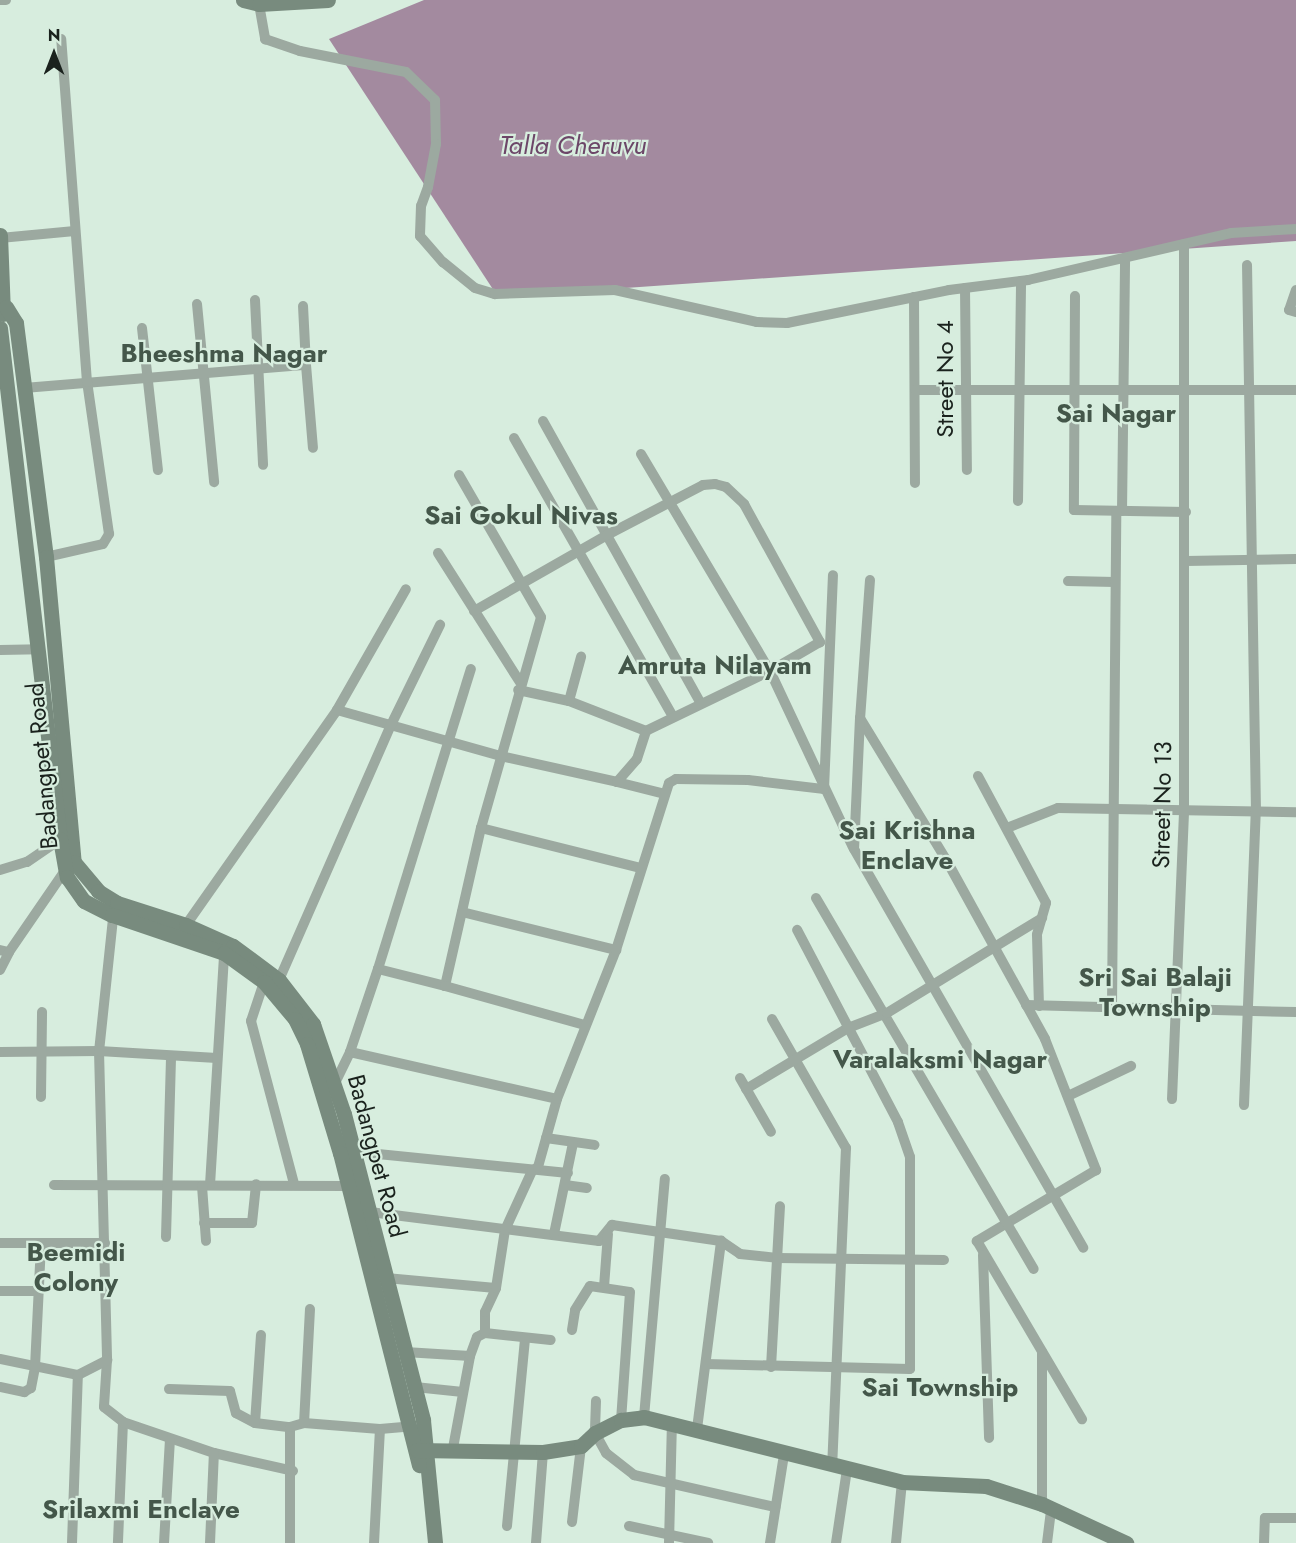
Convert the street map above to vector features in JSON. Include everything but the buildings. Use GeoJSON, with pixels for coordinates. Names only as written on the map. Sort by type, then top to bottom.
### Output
{"type":"FeatureCollection","features":[{"type":"Feature","properties":{"kind":"main road"},"geometry":{"type":"LineString","coordinates":[[243,0],[264,2],[328,0]]}},
{"type":"Feature","properties":{"kind":"main road","name":"Badangpet Road"},"geometry":{"type":"LineString","coordinates":[[0,236],[3,307],[0,323]]}},
{"type":"Feature","properties":{"kind":"main road","name":"Badangpet Road"},"geometry":{"type":"LineString","coordinates":[[3,307],[16,323],[46,557],[65,836]]}},
{"type":"Feature","properties":{"kind":"main road","name":"Badangpet Road"},"geometry":{"type":"LineString","coordinates":[[0,328],[6,426],[33,602],[72,888],[84,901],[186,925],[233,945],[313,1024],[335,1083],[347,1151],[348,1186],[412,1426],[422,1449],[427,1543]]}},
{"type":"Feature","properties":{"kind":"main road"},"geometry":{"type":"LineString","coordinates":[[33,602],[50,601]]}},
{"type":"Feature","properties":{"kind":"main road","name":"Badangpet Road"},"geometry":{"type":"LineString","coordinates":[[114,909],[224,953],[271,981],[308,1044],[370,1212],[415,1387],[435,1543]]}},
{"type":"Feature","properties":{"kind":"main road"},"geometry":{"type":"LineString","coordinates":[[422,1449],[543,1452],[581,1446],[596,1433],[621,1420],[644,1418],[672,1422],[784,1455],[832,1463],[847,1469],[902,1482],[986,1486],[1046,1507],[1106,1539],[1126,1543]]}},
{"type":"Feature","properties":{"kind":"street"},"geometry":{"type":"LineString","coordinates":[[0,0],[6,0]]}},
{"type":"Feature","properties":{"kind":"street"},"geometry":{"type":"LineString","coordinates":[[264,2],[265,39],[300,51],[406,72],[435,100],[436,144],[429,187],[421,206],[420,236],[443,262],[475,288],[495,294],[615,290],[757,322],[787,324],[914,297],[1021,281],[1231,233],[1296,229]]}},
{"type":"Feature","properties":{"kind":"street"},"geometry":{"type":"LineString","coordinates":[[46,557],[103,544],[109,534],[87,382],[61,39]]}},
{"type":"Feature","properties":{"kind":"street"},"geometry":{"type":"LineString","coordinates":[[0,236],[75,231]]}},
{"type":"Feature","properties":{"kind":"street","name":"Street No 13"},"geometry":{"type":"LineString","coordinates":[[1172,1099],[1184,812],[1187,390],[1184,244]]}},
{"type":"Feature","properties":{"kind":"street"},"geometry":{"type":"LineString","coordinates":[[1112,1008],[1115,582],[1124,390],[1125,258]]}},
{"type":"Feature","properties":{"kind":"street"},"geometry":{"type":"LineString","coordinates":[[1244,1106],[1246,1012],[1256,812],[1251,390],[1247,265]]}},
{"type":"Feature","properties":{"kind":"street"},"geometry":{"type":"LineString","coordinates":[[1018,501],[1021,281]]}},
{"type":"Feature","properties":{"kind":"street","name":"Street No 4"},"geometry":{"type":"LineString","coordinates":[[965,288],[967,470]]}},
{"type":"Feature","properties":{"kind":"street"},"geometry":{"type":"LineString","coordinates":[[1296,290],[1289,310],[1296,312]]}},
{"type":"Feature","properties":{"kind":"street"},"geometry":{"type":"LineString","coordinates":[[1075,296],[1074,510],[1186,512]]}},
{"type":"Feature","properties":{"kind":"street"},"geometry":{"type":"LineString","coordinates":[[914,297],[915,483]]}},
{"type":"Feature","properties":{"kind":"street"},"geometry":{"type":"LineString","coordinates":[[255,300],[263,465]]}},
{"type":"Feature","properties":{"kind":"street"},"geometry":{"type":"LineString","coordinates":[[197,304],[214,482]]}},
{"type":"Feature","properties":{"kind":"street"},"geometry":{"type":"LineString","coordinates":[[303,306],[313,448]]}},
{"type":"Feature","properties":{"kind":"street"},"geometry":{"type":"LineString","coordinates":[[142,328],[158,470]]}},
{"type":"Feature","properties":{"kind":"street"},"geometry":{"type":"LineString","coordinates":[[24,388],[204,371],[306,365]]}},
{"type":"Feature","properties":{"kind":"street"},"geometry":{"type":"LineString","coordinates":[[915,390],[1296,390]]}},
{"type":"Feature","properties":{"kind":"street"},"geometry":{"type":"LineString","coordinates":[[543,421],[700,702]]}},
{"type":"Feature","properties":{"kind":"street"},"geometry":{"type":"LineString","coordinates":[[514,438],[674,717]]}},
{"type":"Feature","properties":{"kind":"street"},"geometry":{"type":"LineString","coordinates":[[641,454],[770,671],[854,849],[934,984],[1050,1195],[1083,1248]]}},
{"type":"Feature","properties":{"kind":"street"},"geometry":{"type":"LineString","coordinates":[[445,986],[481,828],[519,686],[541,617],[459,475]]}},
{"type":"Feature","properties":{"kind":"street"},"geometry":{"type":"LineString","coordinates":[[474,611],[703,485],[715,484],[726,487],[744,504],[820,642],[770,671],[700,702],[646,731],[637,759],[617,782]]}},
{"type":"Feature","properties":{"kind":"street"},"geometry":{"type":"LineString","coordinates":[[438,553],[519,686],[569,701],[646,731]]}},
{"type":"Feature","properties":{"kind":"street"},"geometry":{"type":"LineString","coordinates":[[1186,561],[1296,559]]}},
{"type":"Feature","properties":{"kind":"street"},"geometry":{"type":"LineString","coordinates":[[824,789],[833,575]]}},
{"type":"Feature","properties":{"kind":"street"},"geometry":{"type":"LineString","coordinates":[[854,849],[870,580]]}},
{"type":"Feature","properties":{"kind":"street"},"geometry":{"type":"LineString","coordinates":[[1068,581],[1115,582]]}},
{"type":"Feature","properties":{"kind":"street"},"geometry":{"type":"LineString","coordinates":[[186,925],[337,710],[406,589]]}},
{"type":"Feature","properties":{"kind":"street"},"geometry":{"type":"LineString","coordinates":[[294,1184],[251,1022],[440,626]]}},
{"type":"Feature","properties":{"kind":"street"},"geometry":{"type":"LineString","coordinates":[[0,650],[39,649]]}},
{"type":"Feature","properties":{"kind":"street"},"geometry":{"type":"LineString","coordinates":[[569,701],[580,657]]}},
{"type":"Feature","properties":{"kind":"street"},"geometry":{"type":"LineString","coordinates":[[335,1083],[350,1052],[378,969],[471,669]]}},
{"type":"Feature","properties":{"kind":"street"},"geometry":{"type":"LineString","coordinates":[[337,710],[390,727],[501,756],[665,794]]}},
{"type":"Feature","properties":{"kind":"street"},"geometry":{"type":"LineString","coordinates":[[860,718],[996,949],[1026,1005],[1068,1096],[1096,1170],[979,1238],[977,1245],[1082,1419]]}},
{"type":"Feature","properties":{"kind":"street"},"geometry":{"type":"LineString","coordinates":[[978,776],[1046,903],[1037,934],[1039,1006]]}},
{"type":"Feature","properties":{"kind":"street"},"geometry":{"type":"LineString","coordinates":[[485,1333],[485,1312],[496,1288],[505,1230],[532,1171],[538,1167],[556,1099],[616,950],[640,868],[669,783],[676,779],[748,780],[824,789]]}},
{"type":"Feature","properties":{"kind":"street"},"geometry":{"type":"LineString","coordinates":[[1006,828],[1058,808],[1114,812],[1296,812]]}},
{"type":"Feature","properties":{"kind":"street"},"geometry":{"type":"LineString","coordinates":[[481,828],[640,868]]}},
{"type":"Feature","properties":{"kind":"street"},"geometry":{"type":"LineString","coordinates":[[0,870],[27,862],[65,836]]}},
{"type":"Feature","properties":{"kind":"street"},"geometry":{"type":"LineString","coordinates":[[0,970],[4,951],[69,865]]}},
{"type":"Feature","properties":{"kind":"street"},"geometry":{"type":"LineString","coordinates":[[816,898],[887,1013],[934,1101],[1009,1221],[1034,1269]]}},
{"type":"Feature","properties":{"kind":"street"},"geometry":{"type":"LineString","coordinates":[[114,909],[99,1051],[107,1360],[104,1407],[123,1422],[170,1440],[214,1453],[293,1471]]}},
{"type":"Feature","properties":{"kind":"street"},"geometry":{"type":"LineString","coordinates":[[462,912],[616,950]]}},
{"type":"Feature","properties":{"kind":"street"},"geometry":{"type":"LineString","coordinates":[[746,1089],[848,1028],[887,1013],[996,949],[1042,918]]}},
{"type":"Feature","properties":{"kind":"street"},"geometry":{"type":"LineString","coordinates":[[706,1364],[836,1370],[910,1369],[908,1260],[910,1156],[898,1122],[797,930]]}},
{"type":"Feature","properties":{"kind":"street"},"geometry":{"type":"LineString","coordinates":[[206,1241],[204,1223],[206,1186],[224,953]]}},
{"type":"Feature","properties":{"kind":"street"},"geometry":{"type":"LineString","coordinates":[[378,969],[585,1025]]}},
{"type":"Feature","properties":{"kind":"street"},"geometry":{"type":"LineString","coordinates":[[1026,1005],[1177,1011],[1296,1012]]}},
{"type":"Feature","properties":{"kind":"street"},"geometry":{"type":"LineString","coordinates":[[41,1097],[42,1012]]}},
{"type":"Feature","properties":{"kind":"street"},"geometry":{"type":"LineString","coordinates":[[772,1019],[846,1148],[838,1260],[832,1463]]}},
{"type":"Feature","properties":{"kind":"street"},"geometry":{"type":"LineString","coordinates":[[0,1052],[99,1051],[171,1058],[217,1058]]}},
{"type":"Feature","properties":{"kind":"street"},"geometry":{"type":"LineString","coordinates":[[350,1052],[556,1099]]}},
{"type":"Feature","properties":{"kind":"street"},"geometry":{"type":"LineString","coordinates":[[166,1237],[171,1058]]}},
{"type":"Feature","properties":{"kind":"street"},"geometry":{"type":"LineString","coordinates":[[1068,1096],[1131,1066]]}},
{"type":"Feature","properties":{"kind":"street"},"geometry":{"type":"LineString","coordinates":[[740,1078],[771,1132]]}},
{"type":"Feature","properties":{"kind":"street"},"geometry":{"type":"LineString","coordinates":[[546,1138],[595,1145]]}},
{"type":"Feature","properties":{"kind":"street"},"geometry":{"type":"LineString","coordinates":[[554,1234],[573,1143]]}},
{"type":"Feature","properties":{"kind":"street"},"geometry":{"type":"LineString","coordinates":[[347,1151],[568,1173]]}},
{"type":"Feature","properties":{"kind":"street"},"geometry":{"type":"LineString","coordinates":[[644,1418],[662,1234],[665,1179]]}},
{"type":"Feature","properties":{"kind":"street"},"geometry":{"type":"LineString","coordinates":[[204,1223],[252,1223],[256,1184]]}},
{"type":"Feature","properties":{"kind":"street"},"geometry":{"type":"LineString","coordinates":[[54,1185],[294,1184],[348,1186]]}},
{"type":"Feature","properties":{"kind":"street"},"geometry":{"type":"LineString","coordinates":[[565,1185],[587,1188]]}},
{"type":"Feature","properties":{"kind":"street"},"geometry":{"type":"LineString","coordinates":[[771,1367],[780,1206]]}},
{"type":"Feature","properties":{"kind":"street"},"geometry":{"type":"LineString","coordinates":[[370,1212],[599,1241],[608,1234]]}},
{"type":"Feature","properties":{"kind":"street"},"geometry":{"type":"LineString","coordinates":[[604,1287],[608,1234],[612,1225],[721,1241],[740,1254],[777,1258],[944,1260]]}},
{"type":"Feature","properties":{"kind":"street"},"geometry":{"type":"LineString","coordinates":[[697,1429],[721,1241]]}},
{"type":"Feature","properties":{"kind":"street"},"geometry":{"type":"LineString","coordinates":[[0,1243],[105,1244]]}},
{"type":"Feature","properties":{"kind":"street"},"geometry":{"type":"LineString","coordinates":[[0,1388],[28,1390],[35,1367],[41,1244]]}},
{"type":"Feature","properties":{"kind":"street"},"geometry":{"type":"LineString","coordinates":[[982,1254],[989,1438]]}},
{"type":"Feature","properties":{"kind":"street"},"geometry":{"type":"LineString","coordinates":[[386,1278],[496,1288]]}},
{"type":"Feature","properties":{"kind":"street"},"geometry":{"type":"LineString","coordinates":[[572,1330],[574,1310],[590,1286],[630,1292],[621,1420]]}},
{"type":"Feature","properties":{"kind":"street"},"geometry":{"type":"LineString","coordinates":[[0,1291],[38,1291]]}},
{"type":"Feature","properties":{"kind":"street"},"geometry":{"type":"LineString","coordinates":[[304,1423],[310,1309]]}},
{"type":"Feature","properties":{"kind":"street"},"geometry":{"type":"LineString","coordinates":[[453,1448],[470,1356],[477,1338],[485,1333],[550,1340]]}},
{"type":"Feature","properties":{"kind":"street"},"geometry":{"type":"LineString","coordinates":[[255,1423],[261,1335]]}},
{"type":"Feature","properties":{"kind":"street"},"geometry":{"type":"LineString","coordinates":[[507,1526],[525,1339]]}},
{"type":"Feature","properties":{"kind":"street"},"geometry":{"type":"LineString","coordinates":[[405,1352],[470,1356]]}},
{"type":"Feature","properties":{"kind":"street"},"geometry":{"type":"LineString","coordinates":[[1042,1352],[1047,1543]]}},
{"type":"Feature","properties":{"kind":"street"},"geometry":{"type":"LineString","coordinates":[[0,1359],[78,1375],[107,1360]]}},
{"type":"Feature","properties":{"kind":"street"},"geometry":{"type":"LineString","coordinates":[[72,1543],[78,1375]]}},
{"type":"Feature","properties":{"kind":"street"},"geometry":{"type":"LineString","coordinates":[[415,1387],[463,1392]]}},
{"type":"Feature","properties":{"kind":"street"},"geometry":{"type":"LineString","coordinates":[[169,1389],[230,1391],[236,1413],[255,1423],[290,1427],[304,1423],[380,1429],[412,1426]]}},
{"type":"Feature","properties":{"kind":"street"},"geometry":{"type":"LineString","coordinates":[[596,1401],[596,1433],[606,1452],[634,1475],[775,1507]]}},
{"type":"Feature","properties":{"kind":"street"},"geometry":{"type":"LineString","coordinates":[[118,1543],[123,1422]]}},
{"type":"Feature","properties":{"kind":"street"},"geometry":{"type":"LineString","coordinates":[[669,1538],[672,1422]]}},
{"type":"Feature","properties":{"kind":"street"},"geometry":{"type":"LineString","coordinates":[[290,1427],[293,1471],[290,1543]]}},
{"type":"Feature","properties":{"kind":"street"},"geometry":{"type":"LineString","coordinates":[[374,1543],[380,1429]]}},
{"type":"Feature","properties":{"kind":"street"},"geometry":{"type":"LineString","coordinates":[[164,1543],[170,1440]]}},
{"type":"Feature","properties":{"kind":"street"},"geometry":{"type":"LineString","coordinates":[[572,1522],[581,1446]]}},
{"type":"Feature","properties":{"kind":"street"},"geometry":{"type":"LineString","coordinates":[[536,1543],[543,1452]]}},
{"type":"Feature","properties":{"kind":"street"},"geometry":{"type":"LineString","coordinates":[[210,1543],[214,1453]]}},
{"type":"Feature","properties":{"kind":"street"},"geometry":{"type":"LineString","coordinates":[[770,1543],[784,1455]]}},
{"type":"Feature","properties":{"kind":"street"},"geometry":{"type":"LineString","coordinates":[[836,1543],[847,1469]]}},
{"type":"Feature","properties":{"kind":"street"},"geometry":{"type":"LineString","coordinates":[[896,1543],[902,1482]]}},
{"type":"Feature","properties":{"kind":"street"},"geometry":{"type":"LineString","coordinates":[[1264,1543],[1265,1518],[1296,1518]]}},
{"type":"Feature","properties":{"kind":"street"},"geometry":{"type":"LineString","coordinates":[[629,1526],[669,1538],[708,1543]]}},
{"type":"Feature","properties":{"kind":"water","name":"Talla Cheruvu"},"geometry":{"type":"Polygon","coordinates":[[[424,0],[1296,0],[1296,241],[498,297],[329,39],[424,0]]]}},
{"type":"Feature","properties":{"kind":"district","name":"Bheeshma Nagar"},"geometry":{"type":"Point","coordinates":[224,354]}},
{"type":"Feature","properties":{"kind":"district","name":"Sai Nagar"},"geometry":{"type":"Point","coordinates":[1116,414]}},
{"type":"Feature","properties":{"kind":"district","name":"Sai Gokul Nivas"},"geometry":{"type":"Point","coordinates":[521,516]}},
{"type":"Feature","properties":{"kind":"district","name":"Amruta Nilayam"},"geometry":{"type":"Point","coordinates":[715,666]}},
{"type":"Feature","properties":{"kind":"district","name":"Sai Krishna Enclave"},"geometry":{"type":"Point","coordinates":[907,846]}},
{"type":"Feature","properties":{"kind":"district","name":"Sri Sai Balaji Township"},"geometry":{"type":"Point","coordinates":[1155,993]}},
{"type":"Feature","properties":{"kind":"district","name":"Varalaksmi Nagar"},"geometry":{"type":"Point","coordinates":[940,1060]}},
{"type":"Feature","properties":{"kind":"district","name":"Beemidi Colony"},"geometry":{"type":"Point","coordinates":[76,1268]}},
{"type":"Feature","properties":{"kind":"district","name":"Sai Township"},"geometry":{"type":"Point","coordinates":[940,1388]}},
{"type":"Feature","properties":{"kind":"district","name":"Srilaxmi Enclave"},"geometry":{"type":"Point","coordinates":[141,1510]}}]}
